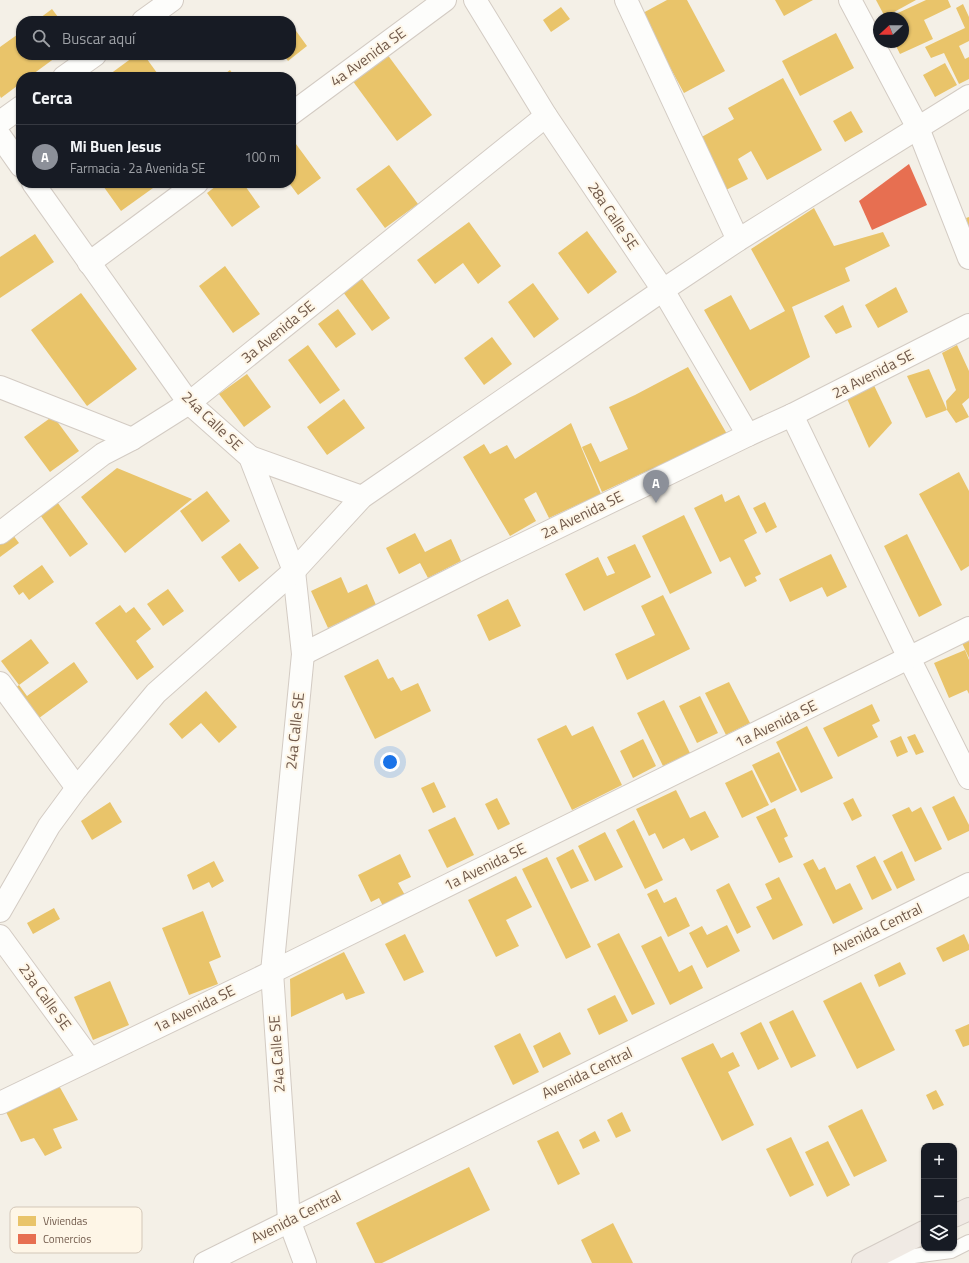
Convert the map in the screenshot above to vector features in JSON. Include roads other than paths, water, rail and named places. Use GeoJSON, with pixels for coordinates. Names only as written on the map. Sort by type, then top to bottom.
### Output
{"type":"FeatureCollection","features":[{"type":"Feature","properties":{"kind":"highway"},"geometry":{"type":"LineString","coordinates":[[956,1215],[969,1209]]}},
{"type":"Feature","properties":{"kind":"highway"},"geometry":{"type":"LineString","coordinates":[[863,1263],[921,1234]]}},
{"type":"Feature","properties":{"kind":"street"},"geometry":{"type":"LineString","coordinates":[[150,16],[172,0]]}},
{"type":"Feature","properties":{"kind":"street","name":"4a Avenida SE"},"geometry":{"type":"LineString","coordinates":[[296,110],[445,0]]}},
{"type":"Feature","properties":{"kind":"street","name":"28a Calle SE"},"geometry":{"type":"LineString","coordinates":[[475,0],[546,116],[663,290],[748,434]]}},
{"type":"Feature","properties":{"kind":"street"},"geometry":{"type":"LineString","coordinates":[[626,0],[738,240]]}},
{"type":"Feature","properties":{"kind":"street"},"geometry":{"type":"LineString","coordinates":[[850,0],[918,128],[969,258]]}},
{"type":"Feature","properties":{"kind":"street"},"geometry":{"type":"LineString","coordinates":[[71,72],[88,60]]}},
{"type":"Feature","properties":{"kind":"street"},"geometry":{"type":"LineString","coordinates":[[0,911],[48,826],[77,788],[156,693],[294,571],[362,497],[738,240],[969,96]]}},
{"type":"Feature","properties":{"kind":"street"},"geometry":{"type":"LineString","coordinates":[[0,122],[16,111]]}},
{"type":"Feature","properties":{"kind":"street","name":"3a Avenida SE"},"geometry":{"type":"LineString","coordinates":[[0,533],[103,454],[132,440],[189,403],[546,116]]}},
{"type":"Feature","properties":{"kind":"street"},"geometry":{"type":"LineString","coordinates":[[0,136],[16,159]]}},
{"type":"Feature","properties":{"kind":"street","name":"24a Calle SE"},"geometry":{"type":"LineString","coordinates":[[37,188],[189,403],[250,457],[294,571],[303,654],[272,972],[289,1220],[305,1263]]}},
{"type":"Feature","properties":{"kind":"street"},"geometry":{"type":"LineString","coordinates":[[90,263],[190,188]]}},
{"type":"Feature","properties":{"kind":"street","name":"2a Avenida SE"},"geometry":{"type":"LineString","coordinates":[[303,654],[469,570],[748,434],[792,415],[969,325]]}},
{"type":"Feature","properties":{"kind":"street"},"geometry":{"type":"LineString","coordinates":[[0,387],[132,440]]}},
{"type":"Feature","properties":{"kind":"street"},"geometry":{"type":"LineString","coordinates":[[792,415],[909,658],[969,778]]}},
{"type":"Feature","properties":{"kind":"street"},"geometry":{"type":"LineString","coordinates":[[250,457],[362,497]]}},
{"type":"Feature","properties":{"kind":"street","name":"1a Avenida SE"},"geometry":{"type":"LineString","coordinates":[[0,1103],[272,972],[969,628]]}},
{"type":"Feature","properties":{"kind":"street"},"geometry":{"type":"LineString","coordinates":[[0,683],[77,788]]}},
{"type":"Feature","properties":{"kind":"street","name":"Avenida Central"},"geometry":{"type":"LineString","coordinates":[[205,1263],[969,884]]}},
{"type":"Feature","properties":{"kind":"street","name":"23a Calle SE"},"geometry":{"type":"LineString","coordinates":[[0,936],[90,1060]]}},
{"type":"Feature","properties":{"kind":"lane"},"geometry":{"type":"LineString","coordinates":[[863,1263],[951,1251],[969,1242]]}},
{"type":"Feature","properties":{"kind":"place","name":"Mi Buen Jesus"},"geometry":{"type":"Point","coordinates":[656,503]}}]}
